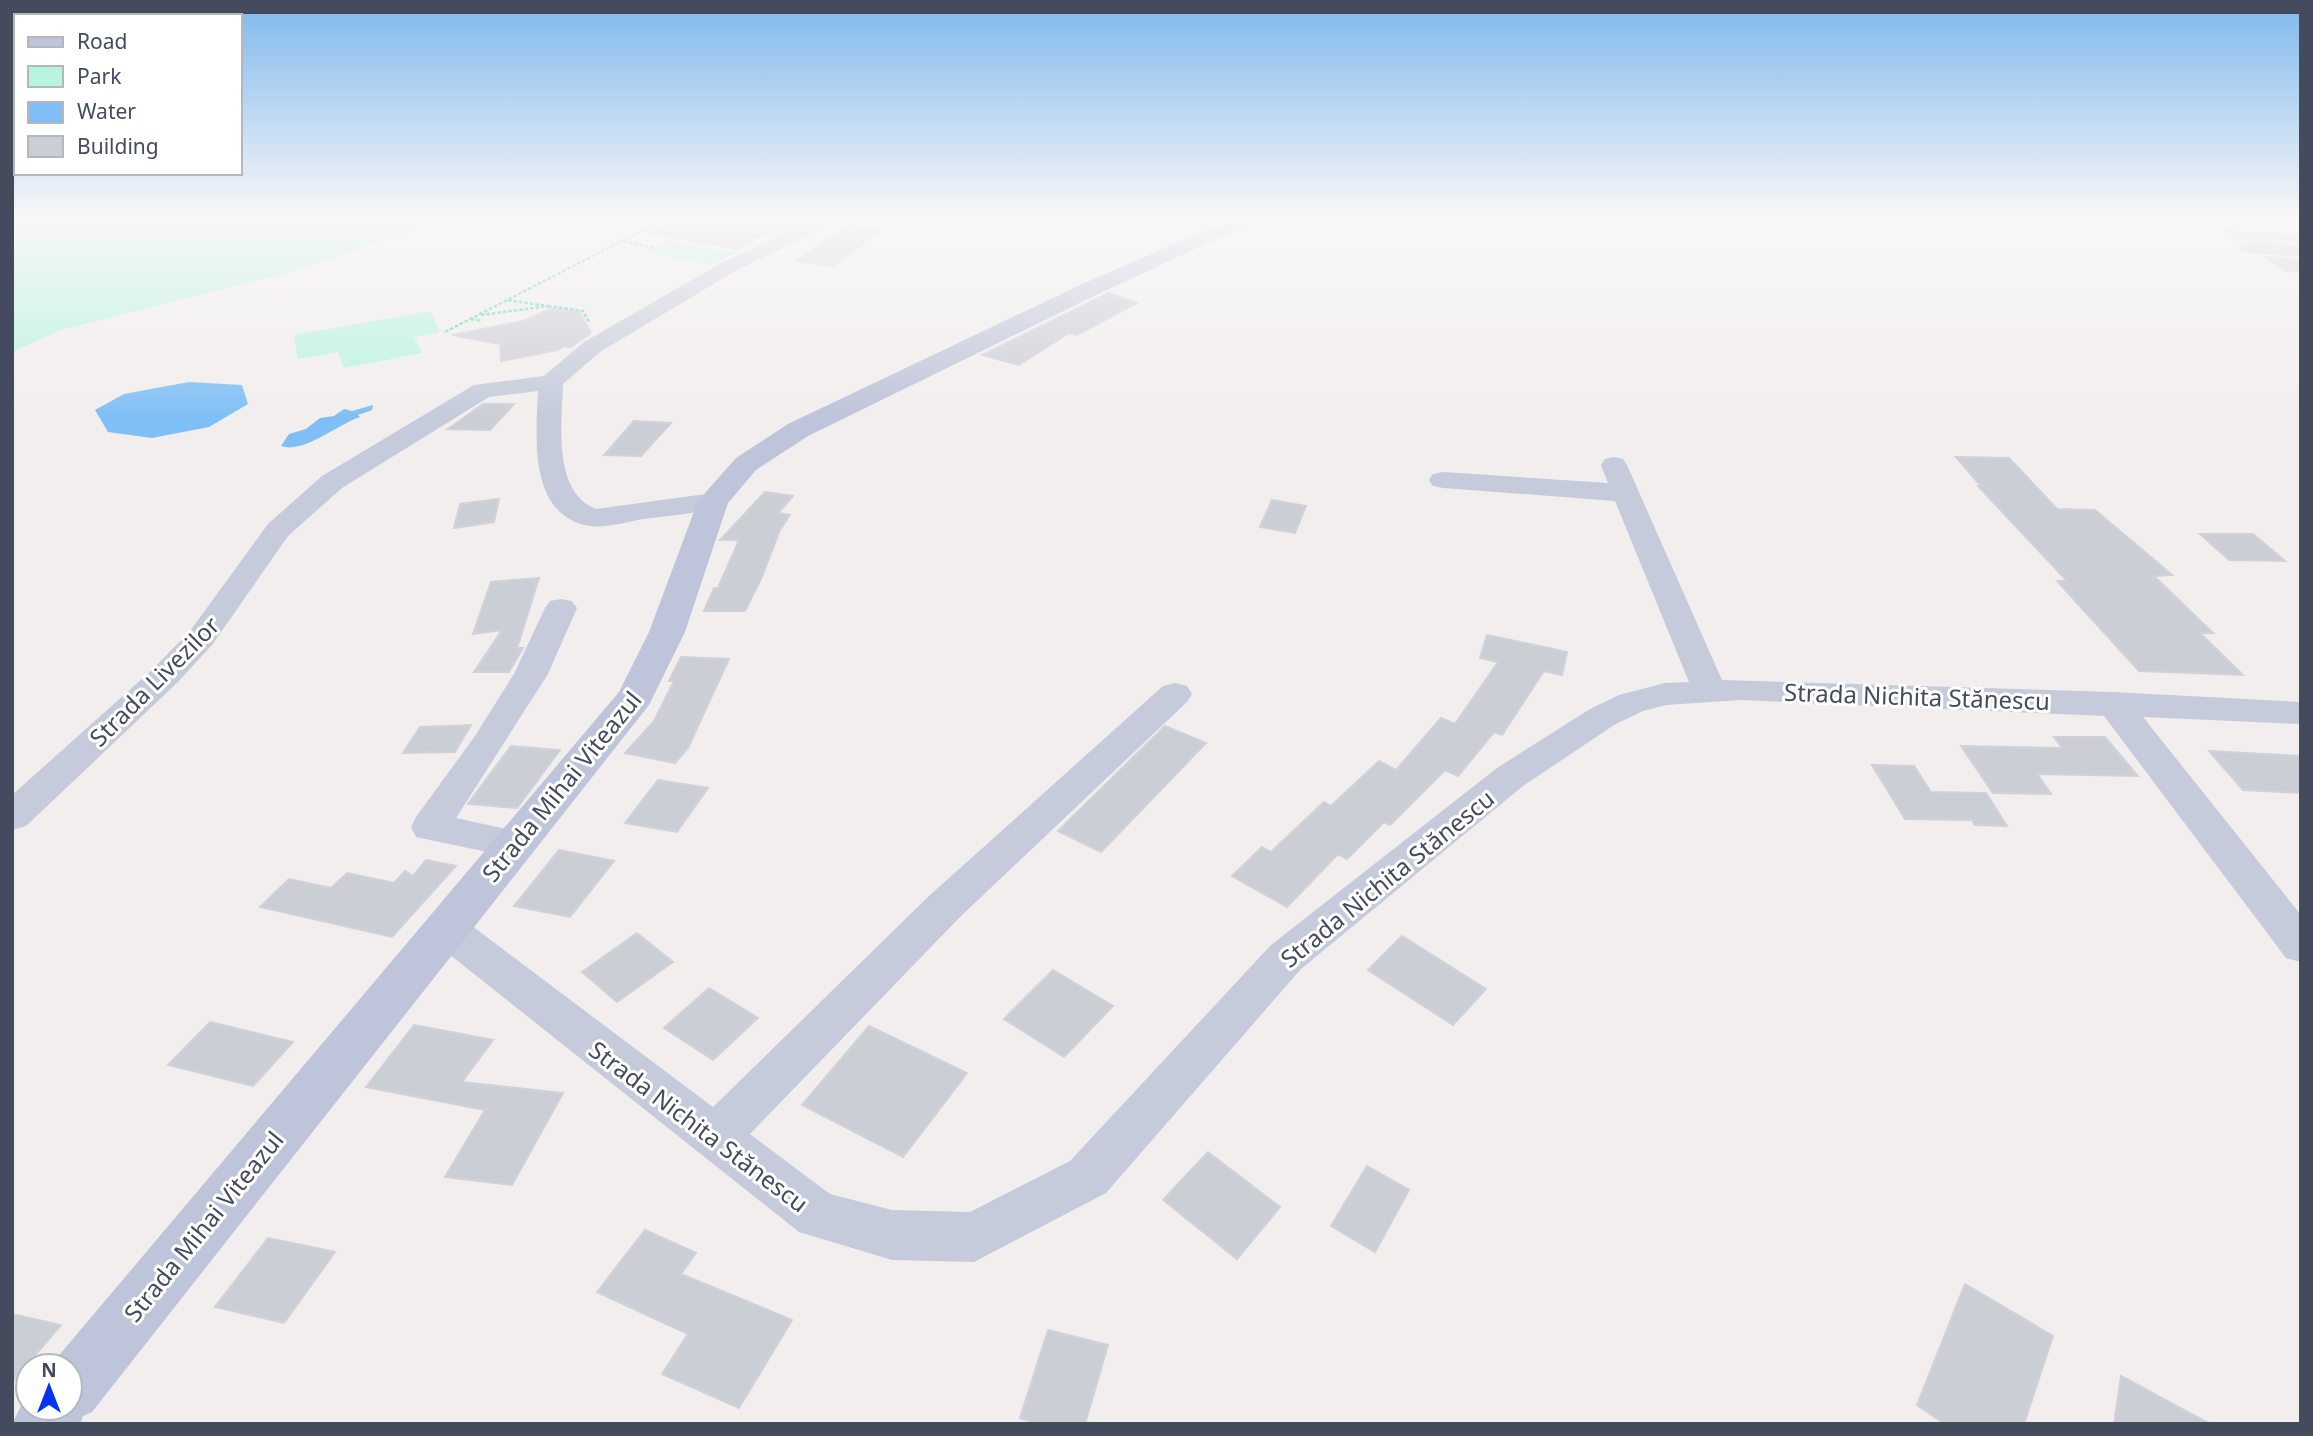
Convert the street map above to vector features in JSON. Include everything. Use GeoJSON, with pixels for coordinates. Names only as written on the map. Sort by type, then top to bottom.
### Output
{"type":"FeatureCollection","features":[{"type":"Feature","properties":{"kind":"main road","name":"Strada Mihai Viteazul"},"geometry":{"type":"LineString","coordinates":[[84,1373],[636,697],[667,632],[713,501],[746,464],[798,430],[1099,284]]}},
{"type":"Feature","properties":{"kind":"street"},"geometry":{"type":"LineString","coordinates":[[699,284],[592,347],[551,382],[549,465],[568,507],[578,515],[593,518],[713,501]]}},
{"type":"Feature","properties":{"kind":"street","name":"Strada Livezilor"},"geometry":{"type":"LineString","coordinates":[[12,817],[165,676],[201,638],[278,530],[332,482],[469,397],[499,386],[551,382]]}},
{"type":"Feature","properties":{"kind":"street"},"geometry":{"type":"LineString","coordinates":[[1443,480],[1619,479],[1709,690]]}},
{"type":"Feature","properties":{"kind":"street"},"geometry":{"type":"LineString","coordinates":[[516,844],[430,827],[488,744],[531,674],[561,608]]}},
{"type":"Feature","properties":{"kind":"street","name":"Strada Nichita Stănescu"},"geometry":{"type":"LineString","coordinates":[[445,928],[817,1215],[892,1235],[974,1237],[1088,1177],[1286,957],[1510,777],[1602,717],[1631,703],[1665,694],[1709,690],[2113,703],[2301,713]]}},
{"type":"Feature","properties":{"kind":"street"},"geometry":{"type":"LineString","coordinates":[[714,1138],[944,907],[1175,694]]}},
{"type":"Feature","properties":{"kind":"street"},"geometry":{"type":"LineString","coordinates":[[2113,703],[2301,946]]}},
{"type":"Feature","properties":{"kind":"path"},"geometry":{"type":"LineString","coordinates":[[445,332],[537,284]]}},
{"type":"Feature","properties":{"kind":"path"},"geometry":{"type":"LineString","coordinates":[[506,300],[583,311],[589,322]]}},
{"type":"Feature","properties":{"kind":"path"},"geometry":{"type":"LineString","coordinates":[[477,316],[548,306]]}},
{"type":"Feature","properties":{"kind":"path"},"geometry":{"type":"LineString","coordinates":[[470,319],[482,321]]}},
{"type":"Feature","properties":{"kind":"green space"},"geometry":{"type":"Polygon","coordinates":[[[12,284],[243,284],[61,330],[12,352],[12,284]]]}},
{"type":"Feature","properties":{"kind":"green space"},"geometry":{"type":"Polygon","coordinates":[[[430,311],[440,332],[414,337],[422,353],[344,368],[338,352],[298,359],[294,335],[430,311]]]}},
{"type":"Feature","properties":{"kind":"water"},"geometry":{"type":"Polygon","coordinates":[[[189,382],[242,385],[248,404],[209,427],[152,438],[108,432],[95,410],[124,394],[189,382]]]}},
{"type":"Feature","properties":{"kind":"water"},"geometry":{"type":"Polygon","coordinates":[[[373,405],[372,410],[310,442],[300,446],[281,446],[289,434],[306,429],[320,418],[334,416],[344,409],[352,411],[373,405]]]}},
{"type":"Feature","properties":{"kind":"building"},"geometry":{"type":"Polygon","coordinates":[[[1108,293],[1137,303],[1077,335],[1069,333],[1019,365],[982,355],[1108,293]]]}},
{"type":"Feature","properties":{"kind":"building"},"geometry":{"type":"Polygon","coordinates":[[[552,308],[580,312],[591,333],[571,347],[564,346],[558,350],[501,361],[500,344],[452,335],[523,321],[552,308]]]}},
{"type":"Feature","properties":{"kind":"building"},"geometry":{"type":"Polygon","coordinates":[[[483,404],[514,404],[490,430],[448,429],[483,404]]]}},
{"type":"Feature","properties":{"kind":"building"},"geometry":{"type":"Polygon","coordinates":[[[634,421],[671,423],[641,456],[604,455],[634,421]]]}},
{"type":"Feature","properties":{"kind":"building"},"geometry":{"type":"Polygon","coordinates":[[[1956,457],[2009,458],[2057,509],[2095,510],[2172,575],[2154,576],[2213,633],[2200,633],[2243,675],[2139,671],[2057,581],[2067,581],[1978,486],[1981,486],[1956,457]]]}},
{"type":"Feature","properties":{"kind":"building"},"geometry":{"type":"Polygon","coordinates":[[[765,492],[793,496],[778,513],[790,515],[780,530],[745,611],[704,611],[714,588],[718,588],[739,540],[720,540],[765,492]]]}},
{"type":"Feature","properties":{"kind":"building"},"geometry":{"type":"Polygon","coordinates":[[[499,499],[494,522],[454,528],[460,504],[499,499]]]}},
{"type":"Feature","properties":{"kind":"building"},"geometry":{"type":"Polygon","coordinates":[[[1272,500],[1306,506],[1295,533],[1260,527],[1272,500]]]}},
{"type":"Feature","properties":{"kind":"building"},"geometry":{"type":"Polygon","coordinates":[[[2200,534],[2253,534],[2285,561],[2229,560],[2200,534]]]}},
{"type":"Feature","properties":{"kind":"building"},"geometry":{"type":"Polygon","coordinates":[[[539,578],[517,648],[523,648],[509,672],[474,672],[502,630],[473,634],[491,582],[539,578]]]}},
{"type":"Feature","properties":{"kind":"building"},"geometry":{"type":"Polygon","coordinates":[[[1487,635],[1567,652],[1562,675],[1544,671],[1502,735],[1494,732],[1458,776],[1445,770],[1390,825],[1384,822],[1347,859],[1338,854],[1287,907],[1232,876],[1262,847],[1271,852],[1324,802],[1331,806],[1379,761],[1396,770],[1441,718],[1455,724],[1498,662],[1480,658],[1487,635]]]}},
{"type":"Feature","properties":{"kind":"building"},"geometry":{"type":"Polygon","coordinates":[[[681,657],[729,659],[688,748],[675,763],[625,753],[654,721],[674,681],[669,681],[681,657]]]}},
{"type":"Feature","properties":{"kind":"building"},"geometry":{"type":"Polygon","coordinates":[[[471,725],[455,752],[403,753],[420,727],[471,725]]]}},
{"type":"Feature","properties":{"kind":"building"},"geometry":{"type":"Polygon","coordinates":[[[1165,726],[1206,743],[1101,852],[1058,831],[1165,726]]]}},
{"type":"Feature","properties":{"kind":"building"},"geometry":{"type":"Polygon","coordinates":[[[2054,737],[2105,737],[2138,776],[2037,774],[2051,794],[1993,793],[1961,746],[2062,748],[2054,737]]]}},
{"type":"Feature","properties":{"kind":"building"},"geometry":{"type":"Polygon","coordinates":[[[511,746],[560,750],[517,808],[468,804],[511,746]]]}},
{"type":"Feature","properties":{"kind":"building"},"geometry":{"type":"Polygon","coordinates":[[[2209,751],[2301,756],[2301,793],[2243,790],[2209,751]]]}},
{"type":"Feature","properties":{"kind":"building"},"geometry":{"type":"Polygon","coordinates":[[[1872,765],[1914,766],[1931,792],[1986,793],[2007,826],[1975,825],[1972,820],[1905,819],[1872,765]]]}},
{"type":"Feature","properties":{"kind":"building"},"geometry":{"type":"Polygon","coordinates":[[[658,780],[708,788],[677,832],[625,823],[658,780]]]}},
{"type":"Feature","properties":{"kind":"building"},"geometry":{"type":"Polygon","coordinates":[[[559,850],[614,861],[570,917],[514,906],[559,850]]]}},
{"type":"Feature","properties":{"kind":"building"},"geometry":{"type":"Polygon","coordinates":[[[426,860],[456,866],[392,937],[260,907],[289,879],[331,888],[347,873],[394,883],[405,871],[413,876],[426,860]]]}},
{"type":"Feature","properties":{"kind":"building"},"geometry":{"type":"Polygon","coordinates":[[[637,933],[673,962],[617,1002],[582,972],[637,933]]]}},
{"type":"Feature","properties":{"kind":"building"},"geometry":{"type":"Polygon","coordinates":[[[1402,936],[1486,989],[1453,1025],[1368,970],[1402,936]]]}},
{"type":"Feature","properties":{"kind":"building"},"geometry":{"type":"Polygon","coordinates":[[[1053,970],[1113,1006],[1064,1057],[1004,1019],[1053,970]]]}},
{"type":"Feature","properties":{"kind":"building"},"geometry":{"type":"Polygon","coordinates":[[[709,988],[758,1018],[713,1060],[664,1028],[709,988]]]}},
{"type":"Feature","properties":{"kind":"building"},"geometry":{"type":"Polygon","coordinates":[[[210,1022],[293,1042],[253,1086],[168,1065],[210,1022]]]}},
{"type":"Feature","properties":{"kind":"building"},"geometry":{"type":"Polygon","coordinates":[[[414,1025],[493,1040],[462,1082],[563,1093],[512,1185],[445,1177],[485,1110],[366,1087],[414,1025]]]}},
{"type":"Feature","properties":{"kind":"building"},"geometry":{"type":"Polygon","coordinates":[[[869,1026],[967,1073],[903,1157],[802,1105],[869,1026]]]}},
{"type":"Feature","properties":{"kind":"building"},"geometry":{"type":"Polygon","coordinates":[[[1208,1152],[1280,1207],[1237,1259],[1163,1200],[1208,1152]]]}},
{"type":"Feature","properties":{"kind":"building"},"geometry":{"type":"Polygon","coordinates":[[[1367,1166],[1409,1190],[1375,1252],[1331,1226],[1367,1166]]]}},
{"type":"Feature","properties":{"kind":"building"},"geometry":{"type":"Polygon","coordinates":[[[645,1230],[696,1253],[681,1274],[792,1320],[739,1408],[662,1374],[688,1334],[597,1292],[645,1230]]]}},
{"type":"Feature","properties":{"kind":"building"},"geometry":{"type":"Polygon","coordinates":[[[268,1238],[335,1252],[284,1323],[215,1307],[268,1238]]]}},
{"type":"Feature","properties":{"kind":"building"},"geometry":{"type":"Polygon","coordinates":[[[1965,1284],[2053,1336],[2024,1424],[1945,1424],[1917,1405],[1965,1284]]]}},
{"type":"Feature","properties":{"kind":"building"},"geometry":{"type":"Polygon","coordinates":[[[12,1314],[61,1325],[38,1352],[14,1352],[12,1382],[12,1314]]]}},
{"type":"Feature","properties":{"kind":"building"},"geometry":{"type":"Polygon","coordinates":[[[1048,1330],[1108,1345],[1085,1424],[1040,1424],[1020,1418],[1048,1330]]]}},
{"type":"Feature","properties":{"kind":"building"},"geometry":{"type":"Polygon","coordinates":[[[2121,1376],[2210,1424],[2114,1424],[2121,1376]]]}}]}
